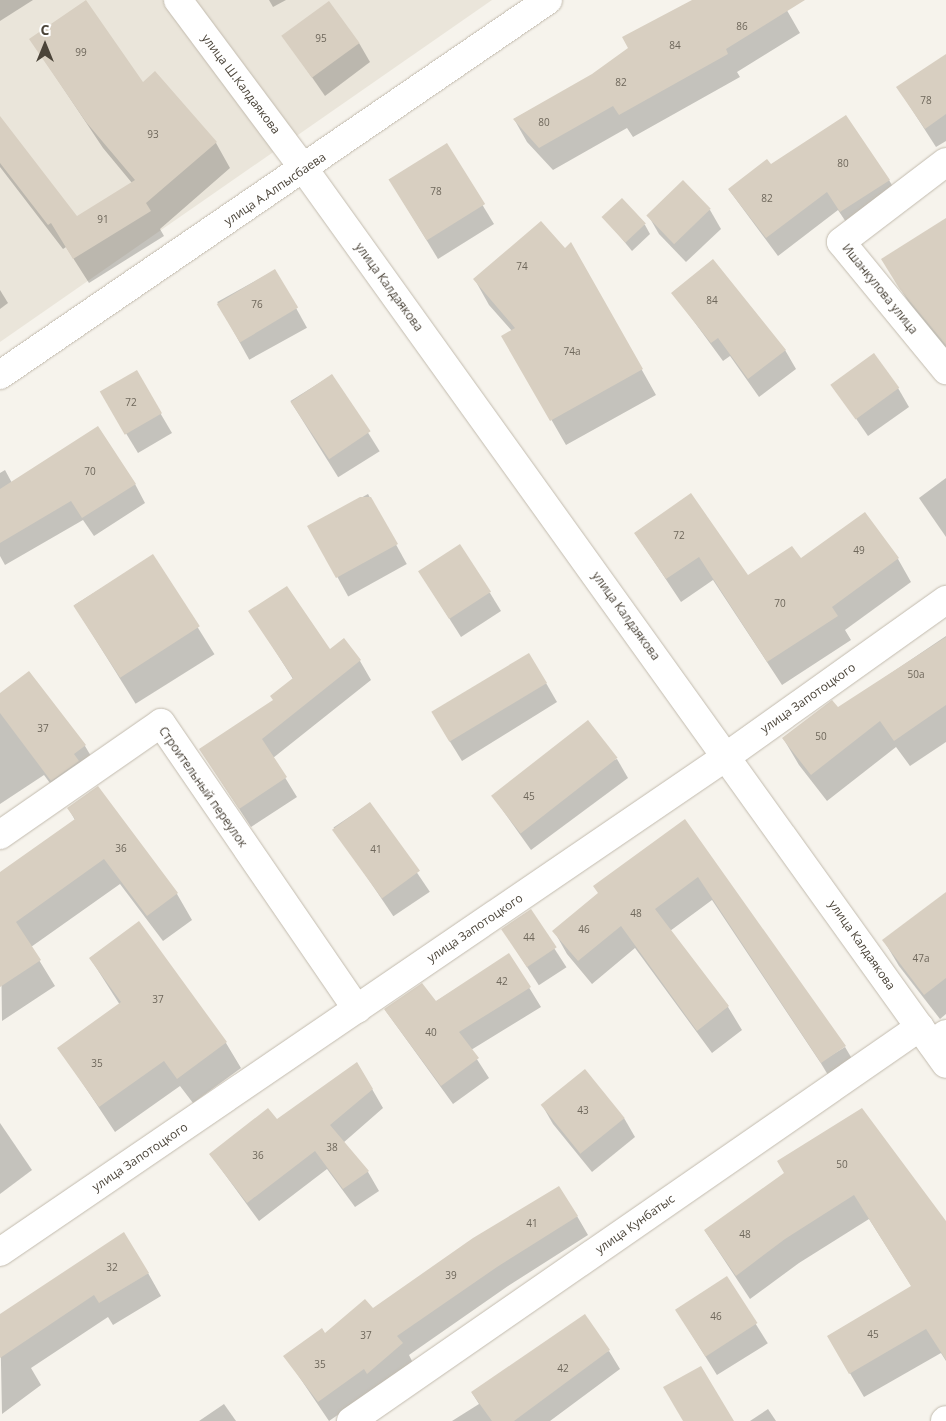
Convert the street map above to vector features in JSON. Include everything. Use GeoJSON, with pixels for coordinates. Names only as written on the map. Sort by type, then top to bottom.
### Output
{"type":"FeatureCollection","features":[{"type":"Feature","properties":{"kind":"street","name":"улица Ш.Калдаякова"},"geometry":{"type":"LineString","coordinates":[[178,0],[304,169]]}},
{"type":"Feature","properties":{"kind":"street","name":"улица А.Алпысбаева"},"geometry":{"type":"LineString","coordinates":[[0,375],[304,169],[548,0]]}},
{"type":"Feature","properties":{"kind":"street","name":"Ишанкулова улица"},"geometry":{"type":"LineString","coordinates":[[946,162],[841,242],[946,370]]}},
{"type":"Feature","properties":{"kind":"street","name":"улица Калдаякова"},"geometry":{"type":"LineString","coordinates":[[304,169],[727,756],[936,1042]]}},
{"type":"Feature","properties":{"kind":"street","name":"улица Запотоцкого"},"geometry":{"type":"LineString","coordinates":[[0,1252],[727,756],[946,600]]}},
{"type":"Feature","properties":{"kind":"street","name":"Строительный переулок"},"geometry":{"type":"LineString","coordinates":[[0,835],[161,723],[357,1009]]}},
{"type":"Feature","properties":{"kind":"street","name":"улица Кунбатыс"},"geometry":{"type":"LineString","coordinates":[[350,1421],[936,1042]]}},
{"type":"Feature","properties":{"kind":"shaded area"},"geometry":{"type":"Polygon","coordinates":[[[0,0],[492,0],[0,342],[0,0]]]}},
{"type":"Feature","properties":{"kind":"building"},"geometry":{"type":"Polygon","coordinates":[[[86,0],[143,82],[155,71],[217,142],[146,203],[151,211],[73,259],[51,223],[48,225],[0,163],[0,116],[77,216],[135,180],[86,122],[29,39],[86,0]]]}},
{"type":"Feature","properties":{"kind":"building"},"geometry":{"type":"Polygon","coordinates":[[[692,0],[805,0],[726,49],[728,54],[619,115],[613,106],[539,148],[513,119],[592,74],[628,48],[622,37],[692,0]]]}},
{"type":"Feature","properties":{"kind":"building"},"geometry":{"type":"Polygon","coordinates":[[[329,1],[360,43],[312,78],[281,36],[329,1]]]}},
{"type":"Feature","properties":{"kind":"building"},"geometry":{"type":"Polygon","coordinates":[[[946,54],[946,114],[925,129],[896,87],[946,54]]]}},
{"type":"Feature","properties":{"kind":"building"},"geometry":{"type":"Polygon","coordinates":[[[846,115],[890,180],[840,212],[827,192],[766,238],[728,189],[767,159],[771,164],[846,115]]]}},
{"type":"Feature","properties":{"kind":"building"},"geometry":{"type":"Polygon","coordinates":[[[447,143],[485,204],[427,241],[388,180],[447,143]]]}},
{"type":"Feature","properties":{"kind":"building"},"geometry":{"type":"Polygon","coordinates":[[[683,180],[711,209],[674,244],[646,215],[683,180]]]}},
{"type":"Feature","properties":{"kind":"building"},"geometry":{"type":"Polygon","coordinates":[[[622,198],[646,224],[625,243],[602,217],[622,198]]]}},
{"type":"Feature","properties":{"kind":"building"},"geometry":{"type":"Polygon","coordinates":[[[946,218],[946,345],[899,288],[881,259],[946,218]]]}},
{"type":"Feature","properties":{"kind":"building"},"geometry":{"type":"Polygon","coordinates":[[[541,221],[565,248],[571,242],[643,369],[550,421],[501,336],[515,328],[473,279],[541,221]]]}},
{"type":"Feature","properties":{"kind":"building"},"geometry":{"type":"Polygon","coordinates":[[[713,259],[786,350],[748,379],[718,338],[711,343],[671,293],[713,259]]]}},
{"type":"Feature","properties":{"kind":"building"},"geometry":{"type":"Polygon","coordinates":[[[275,269],[298,308],[240,343],[217,304],[275,269]]]}},
{"type":"Feature","properties":{"kind":"building"},"geometry":{"type":"Polygon","coordinates":[[[874,353],[899,388],[856,420],[830,385],[874,353]]]}},
{"type":"Feature","properties":{"kind":"building"},"geometry":{"type":"Polygon","coordinates":[[[137,370],[162,413],[125,435],[100,392],[137,370]]]}},
{"type":"Feature","properties":{"kind":"building"},"geometry":{"type":"Polygon","coordinates":[[[332,374],[371,431],[329,459],[291,402],[332,374]]]}},
{"type":"Feature","properties":{"kind":"building"},"geometry":{"type":"Polygon","coordinates":[[[98,426],[136,484],[82,518],[71,501],[0,543],[0,489],[98,426]]]}},
{"type":"Feature","properties":{"kind":"building"},"geometry":{"type":"Polygon","coordinates":[[[691,493],[748,575],[792,546],[801,558],[865,512],[899,558],[832,607],[838,616],[767,662],[699,557],[666,579],[634,533],[691,493]]]}},
{"type":"Feature","properties":{"kind":"building"},"geometry":{"type":"Polygon","coordinates":[[[360,497],[371,497],[398,544],[336,578],[307,526],[360,497]]]}},
{"type":"Feature","properties":{"kind":"building"},"geometry":{"type":"Polygon","coordinates":[[[460,544],[491,592],[449,619],[418,571],[460,544]]]}},
{"type":"Feature","properties":{"kind":"building"},"geometry":{"type":"Polygon","coordinates":[[[153,554],[200,626],[120,678],[73,606],[153,554]]]}},
{"type":"Feature","properties":{"kind":"building"},"geometry":{"type":"Polygon","coordinates":[[[287,586],[330,649],[344,638],[361,660],[262,739],[287,777],[239,809],[199,749],[273,700],[270,696],[293,678],[248,611],[287,586]]]}},
{"type":"Feature","properties":{"kind":"building"},"geometry":{"type":"Polygon","coordinates":[[[946,637],[946,705],[894,741],[880,721],[811,775],[782,738],[832,700],[838,707],[946,637]]]}},
{"type":"Feature","properties":{"kind":"building"},"geometry":{"type":"Polygon","coordinates":[[[529,653],[547,683],[449,742],[431,712],[529,653]]]}},
{"type":"Feature","properties":{"kind":"building"},"geometry":{"type":"Polygon","coordinates":[[[29,671],[86,745],[74,754],[79,761],[51,781],[0,713],[0,693],[29,671]]]}},
{"type":"Feature","properties":{"kind":"building"},"geometry":{"type":"Polygon","coordinates":[[[588,720],[618,758],[521,834],[491,796],[588,720]]]}},
{"type":"Feature","properties":{"kind":"building"},"geometry":{"type":"Polygon","coordinates":[[[98,786],[178,893],[147,916],[104,859],[16,922],[41,960],[0,987],[0,872],[75,819],[67,808],[98,786]]]}},
{"type":"Feature","properties":{"kind":"building"},"geometry":{"type":"Polygon","coordinates":[[[370,802],[420,871],[382,898],[332,830],[370,802]]]}},
{"type":"Feature","properties":{"kind":"building"},"geometry":{"type":"Polygon","coordinates":[[[685,819],[846,1046],[821,1063],[698,877],[655,909],[729,1006],[697,1031],[621,926],[578,961],[552,931],[598,893],[593,886],[685,819]]]}},
{"type":"Feature","properties":{"kind":"building"},"geometry":{"type":"Polygon","coordinates":[[[946,892],[946,978],[924,995],[882,940],[946,892]]]}},
{"type":"Feature","properties":{"kind":"building"},"geometry":{"type":"Polygon","coordinates":[[[531,909],[557,947],[527,967],[501,929],[531,909]]]}},
{"type":"Feature","properties":{"kind":"building"},"geometry":{"type":"Polygon","coordinates":[[[139,921],[227,1042],[177,1079],[164,1061],[99,1107],[57,1048],[121,1002],[89,958],[139,921]]]}},
{"type":"Feature","properties":{"kind":"building"},"geometry":{"type":"Polygon","coordinates":[[[509,953],[531,987],[459,1032],[479,1058],[441,1086],[384,1009],[422,983],[436,1001],[509,953]]]}},
{"type":"Feature","properties":{"kind":"building"},"geometry":{"type":"Polygon","coordinates":[[[357,1062],[373,1089],[330,1125],[369,1171],[343,1189],[315,1151],[247,1203],[209,1154],[268,1108],[277,1119],[357,1062]]]}},
{"type":"Feature","properties":{"kind":"building"},"geometry":{"type":"Polygon","coordinates":[[[585,1069],[625,1118],[580,1154],[541,1105],[585,1069]]]}},
{"type":"Feature","properties":{"kind":"building"},"geometry":{"type":"Polygon","coordinates":[[[862,1108],[946,1221],[946,1360],[926,1329],[849,1374],[827,1336],[911,1286],[854,1195],[785,1239],[736,1276],[704,1230],[784,1173],[777,1161],[862,1108]]]}},
{"type":"Feature","properties":{"kind":"building"},"geometry":{"type":"Polygon","coordinates":[[[559,1186],[578,1216],[497,1267],[397,1336],[403,1343],[367,1374],[364,1369],[318,1402],[283,1356],[322,1328],[325,1333],[365,1299],[373,1308],[473,1238],[559,1186]]]}},
{"type":"Feature","properties":{"kind":"building"},"geometry":{"type":"Polygon","coordinates":[[[124,1232],[149,1273],[99,1303],[94,1295],[0,1358],[0,1314],[124,1232]]]}},
{"type":"Feature","properties":{"kind":"building"},"geometry":{"type":"Polygon","coordinates":[[[727,1276],[757,1323],[706,1357],[675,1310],[727,1276]]]}},
{"type":"Feature","properties":{"kind":"building"},"geometry":{"type":"Polygon","coordinates":[[[585,1314],[610,1350],[514,1421],[492,1421],[471,1392],[585,1314]]]}},
{"type":"Feature","properties":{"kind":"building"},"geometry":{"type":"Polygon","coordinates":[[[701,1366],[734,1421],[683,1421],[663,1387],[701,1366]]]}}]}
